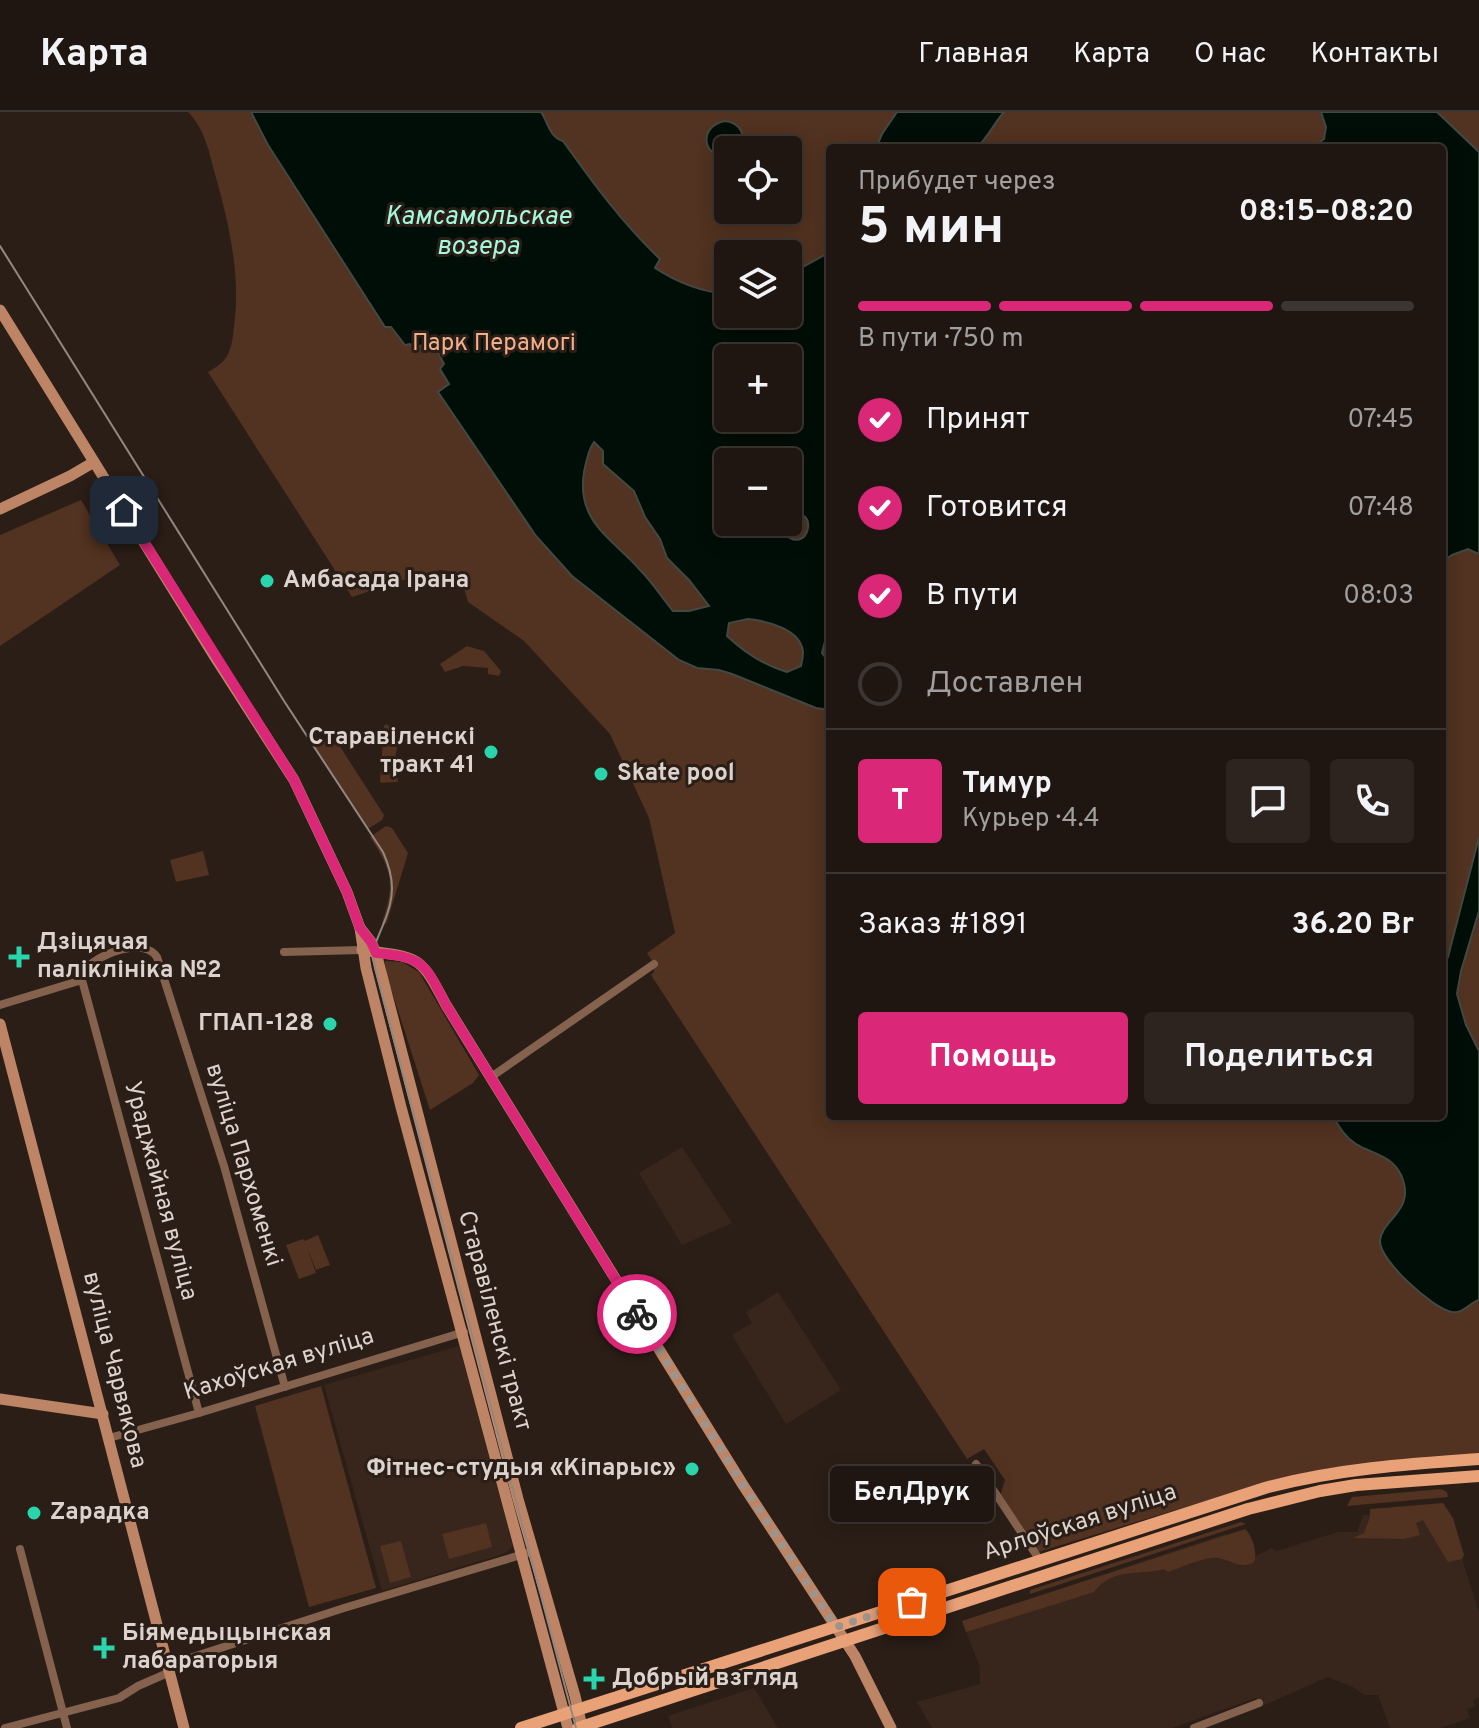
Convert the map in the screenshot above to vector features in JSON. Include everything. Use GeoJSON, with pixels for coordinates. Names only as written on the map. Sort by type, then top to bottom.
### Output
{"type":"FeatureCollection","features":[{"type":"Feature","properties":{"kind":"main road","name":"Старавіленскі тракт"},"geometry":{"type":"LineString","coordinates":[[0,310],[294,780],[347,892],[360,928],[362,950],[401,1107],[568,1728]]}},
{"type":"Feature","properties":{"kind":"main road"},"geometry":{"type":"LineString","coordinates":[[0,509],[94,462]]}},
{"type":"Feature","properties":{"kind":"main road","name":"Старавіленскі тракт"},"geometry":{"type":"LineString","coordinates":[[360,928],[376,953],[581,1728]]}},
{"type":"Feature","properties":{"kind":"main road"},"geometry":{"type":"LineString","coordinates":[[362,950],[405,956],[418,961],[430,973],[446,1005],[743,1485],[861,1667],[891,1728]]}},
{"type":"Feature","properties":{"kind":"main road","name":"вуліца Чарвякова"},"geometry":{"type":"LineString","coordinates":[[0,1024],[184,1728]]}},
{"type":"Feature","properties":{"kind":"main road"},"geometry":{"type":"LineString","coordinates":[[0,1399],[103,1414]]}},
{"type":"Feature","properties":{"kind":"main road","name":"Арлоўская вуліца"},"geometry":{"type":"LineString","coordinates":[[521,1728],[1292,1480],[1349,1470],[1479,1459]]}},
{"type":"Feature","properties":{"kind":"main road"},"geometry":{"type":"LineString","coordinates":[[1428,1479],[1437,1473],[1435,1463]]}},
{"type":"Feature","properties":{"kind":"main road","name":"Арлоўская вуліца"},"geometry":{"type":"LineString","coordinates":[[581,1728],[1248,1509],[1332,1489],[1479,1476]]}},
{"type":"Feature","properties":{"kind":"main road"},"geometry":{"type":"LineString","coordinates":[[637,1691],[631,1700],[641,1707]]}},
{"type":"Feature","properties":{"kind":"street","name":"вуліца Пархоменкі"},"geometry":{"type":"LineString","coordinates":[[82,980],[90,964],[125,948],[146,948],[157,957],[224,1163],[285,1387]]}},
{"type":"Feature","properties":{"kind":"street"},"geometry":{"type":"LineString","coordinates":[[284,952],[362,950]]}},
{"type":"Feature","properties":{"kind":"street"},"geometry":{"type":"LineString","coordinates":[[491,1077],[654,964]]}},
{"type":"Feature","properties":{"kind":"street"},"geometry":{"type":"LineString","coordinates":[[0,1005],[82,980]]}},
{"type":"Feature","properties":{"kind":"street","name":"Ураджайная вуліца"},"geometry":{"type":"LineString","coordinates":[[82,980],[199,1413]]}},
{"type":"Feature","properties":{"kind":"street","name":"Кахоўская вуліца"},"geometry":{"type":"LineString","coordinates":[[109,1438],[475,1330]]}},
{"type":"Feature","properties":{"kind":"street"},"geometry":{"type":"LineString","coordinates":[[976,1464],[1039,1559]]}},
{"type":"Feature","properties":{"kind":"street"},"geometry":{"type":"LineString","coordinates":[[20,1549],[67,1728]]}},
{"type":"Feature","properties":{"kind":"street"},"geometry":{"type":"LineString","coordinates":[[5,1728],[119,1698],[169,1669],[344,1608],[534,1551]]}},
{"type":"Feature","properties":{"kind":"street"},"geometry":{"type":"LineString","coordinates":[[1194,1728],[1259,1703]]}},
{"type":"Feature","properties":{"kind":"shaded area"},"geometry":{"type":"Polygon","coordinates":[[[682,1147],[732,1223],[682,1245],[639,1173],[682,1147]]]}},
{"type":"Feature","properties":{"kind":"shaded area"},"geometry":{"type":"Polygon","coordinates":[[[778,1292],[841,1390],[786,1424],[732,1335],[752,1323],[746,1312],[778,1292]]]}},
{"type":"Feature","properties":{"kind":"shaded area"},"geometry":{"type":"Polygon","coordinates":[[[459,1346],[513,1546],[506,1553],[382,1591],[324,1385],[459,1346]]]}},
{"type":"Feature","properties":{"kind":"shaded area"},"geometry":{"type":"Polygon","coordinates":[[[1438,1510],[1453,1520],[1479,1612],[1479,1698],[1473,1700],[1475,1706],[1467,1709],[1470,1718],[1441,1728],[1390,1728],[1378,1695],[1364,1695],[1328,1677],[1260,1707],[1256,1698],[1172,1728],[932,1728],[917,1702],[980,1684],[980,1667],[962,1621],[1225,1534],[1249,1559],[1272,1548],[1277,1551],[1338,1532],[1357,1532],[1363,1515],[1438,1510]]]}},
{"type":"Feature","properties":{"kind":"shaded area"},"geometry":{"type":"Polygon","coordinates":[[[754,1688],[778,1728],[672,1728],[668,1716],[754,1688]]]}},
{"type":"Feature","properties":{"kind":"green space","name":"Парк Перамогі"},"geometry":{"type":"Polygon","coordinates":[[[188,112],[1479,112],[1479,1455],[1330,1468],[1277,1479],[1035,1553],[999,1499],[1005,1480],[984,1449],[967,1459],[651,975],[654,964],[647,953],[675,933],[649,818],[610,734],[524,641],[468,602],[462,581],[456,575],[440,570],[352,597],[208,372],[223,361],[230,349],[236,288],[225,212],[206,141],[188,112]]]}},
{"type":"Feature","properties":{"kind":"green space"},"geometry":{"type":"Polygon","coordinates":[[[81,500],[120,565],[0,646],[0,535],[81,500]]]}},
{"type":"Feature","properties":{"kind":"green space"},"geometry":{"type":"Polygon","coordinates":[[[467,646],[484,651],[501,671],[499,676],[488,674],[488,668],[463,666],[445,672],[440,664],[467,646]]]}},
{"type":"Feature","properties":{"kind":"green space"},"geometry":{"type":"Polygon","coordinates":[[[386,724],[400,733],[395,758],[398,782],[380,781],[386,724]]]}},
{"type":"Feature","properties":{"kind":"green space"},"geometry":{"type":"Polygon","coordinates":[[[332,734],[384,815],[382,820],[368,829],[314,746],[332,734]]]}},
{"type":"Feature","properties":{"kind":"green space"},"geometry":{"type":"Polygon","coordinates":[[[386,826],[392,828],[408,853],[384,925],[390,878],[370,837],[386,826]]]}},
{"type":"Feature","properties":{"kind":"green space"},"geometry":{"type":"Polygon","coordinates":[[[203,851],[209,875],[176,882],[170,860],[203,851]]]}},
{"type":"Feature","properties":{"kind":"green space"},"geometry":{"type":"Polygon","coordinates":[[[385,961],[402,962],[419,972],[479,1075],[473,1083],[430,1110],[386,973],[385,961]]]}},
{"type":"Feature","properties":{"kind":"green space"},"geometry":{"type":"Polygon","coordinates":[[[318,1235],[330,1265],[316,1270],[307,1247],[316,1273],[299,1279],[286,1245],[318,1235]]]}},
{"type":"Feature","properties":{"kind":"green space"},"geometry":{"type":"Polygon","coordinates":[[[321,1386],[376,1588],[309,1607],[255,1406],[321,1386]]]}},
{"type":"Feature","properties":{"kind":"green space"},"geometry":{"type":"Polygon","coordinates":[[[1441,1489],[1447,1492],[1448,1497],[1347,1506],[1352,1497],[1441,1489]]]}},
{"type":"Feature","properties":{"kind":"green space"},"geometry":{"type":"Polygon","coordinates":[[[1443,1503],[1453,1518],[1464,1555],[1462,1559],[1448,1562],[1423,1520],[1416,1523],[1420,1535],[1403,1539],[1353,1538],[1364,1533],[1370,1509],[1443,1503]]]}},
{"type":"Feature","properties":{"kind":"green space"},"geometry":{"type":"Polygon","coordinates":[[[1241,1522],[1246,1524],[1030,1594],[1030,1590],[1241,1522]]]}},
{"type":"Feature","properties":{"kind":"green space"},"geometry":{"type":"Polygon","coordinates":[[[486,1523],[492,1547],[449,1559],[442,1534],[486,1523]]]}},
{"type":"Feature","properties":{"kind":"green space"},"geometry":{"type":"Polygon","coordinates":[[[1245,1529],[1255,1549],[1254,1562],[1249,1564],[1213,1558],[1168,1572],[1164,1569],[1126,1574],[1109,1579],[1094,1592],[966,1632],[962,1621],[1245,1529]]]}},
{"type":"Feature","properties":{"kind":"green space"},"geometry":{"type":"Polygon","coordinates":[[[401,1541],[411,1577],[390,1583],[380,1546],[401,1541]]]}},
{"type":"Feature","properties":{"kind":"water","name":"Камсамольскае возера"},"geometry":{"type":"Polygon","coordinates":[[[251,112],[541,112],[552,133],[563,141],[621,217],[660,259],[655,268],[690,286],[714,292],[714,328],[802,328],[802,267],[826,254],[826,638],[822,653],[826,658],[826,709],[732,674],[697,668],[679,660],[572,576],[536,536],[438,392],[449,384],[440,369],[444,364],[433,343],[414,347],[405,345],[391,327],[385,327],[268,145],[251,112]],[[594,442],[585,468],[583,489],[591,517],[673,611],[709,606],[667,558],[634,491],[603,464],[603,451],[594,442]],[[756,620],[729,623],[727,636],[770,666],[787,672],[801,666],[803,652],[796,637],[773,624],[756,620]]]}},
{"type":"Feature","properties":{"kind":"water"},"geometry":{"type":"Polygon","coordinates":[[[897,112],[1004,112],[980,144],[878,144],[897,112]]]}},
{"type":"Feature","properties":{"kind":"water"},"geometry":{"type":"Polygon","coordinates":[[[1321,112],[1437,112],[1479,152],[1479,554],[1468,549],[1446,559],[1446,144],[1317,144],[1324,139],[1326,127],[1321,112]]]}},
{"type":"Feature","properties":{"kind":"water"},"geometry":{"type":"Polygon","coordinates":[[[731,122],[739,127],[742,136],[714,136],[714,153],[706,140],[707,134],[717,124],[731,122]]]}},
{"type":"Feature","properties":{"kind":"water"},"geometry":{"type":"Polygon","coordinates":[[[1479,837],[1479,911],[1457,994],[1466,1025],[1479,1051],[1479,1300],[1452,1312],[1443,1309],[1408,1282],[1388,1260],[1380,1241],[1405,1197],[1401,1175],[1387,1159],[1352,1141],[1336,1120],[1446,1120],[1448,957],[1479,837]]]}},
{"type":"Feature","properties":{"kind":"tram line"},"geometry":{"type":"LineString","coordinates":[[0,246],[387,862],[391,897],[375,946],[375,968],[576,1728]]}},
{"type":"Feature","properties":{"kind":"way so far"},"geometry":{"type":"LineString","coordinates":[[637,1314],[836,1627],[912,1602]]}},
{"type":"Feature","properties":{"kind":"place","name":"Амбасада Ірана"},"geometry":{"type":"Point","coordinates":[267,581]}},
{"type":"Feature","properties":{"kind":"place","name":"Старавіленскі тракт 41"},"geometry":{"type":"Point","coordinates":[491,752]}},
{"type":"Feature","properties":{"kind":"place","name":"Skate pool"},"geometry":{"type":"Point","coordinates":[601,774]}},
{"type":"Feature","properties":{"kind":"place","name":"Дзіцячая паліклініка №2"},"geometry":{"type":"Point","coordinates":[19,957]}},
{"type":"Feature","properties":{"kind":"place","name":"ГПАП-128"},"geometry":{"type":"Point","coordinates":[330,1024]}},
{"type":"Feature","properties":{"kind":"place","name":"Фітнес-студыя «Кіпарыс»"},"geometry":{"type":"Point","coordinates":[692,1469]}},
{"type":"Feature","properties":{"kind":"place","name":"Zарадка"},"geometry":{"type":"Point","coordinates":[34,1513]}},
{"type":"Feature","properties":{"kind":"place","name":"БелДрук"},"geometry":{"type":"Point","coordinates":[912,1602]}},
{"type":"Feature","properties":{"kind":"place","name":"Біямедыцынская лабараторыя"},"geometry":{"type":"Point","coordinates":[104,1648]}},
{"type":"Feature","properties":{"kind":"place","name":"Добрый взгляд"},"geometry":{"type":"Point","coordinates":[594,1679]}},
{"type":"Feature","properties":{"kind":"route"},"geometry":{"type":"LineString","coordinates":[[124,510],[294,780],[347,892],[360,928],[376,953],[412,958],[430,973],[446,1005],[637,1314]]}}]}
